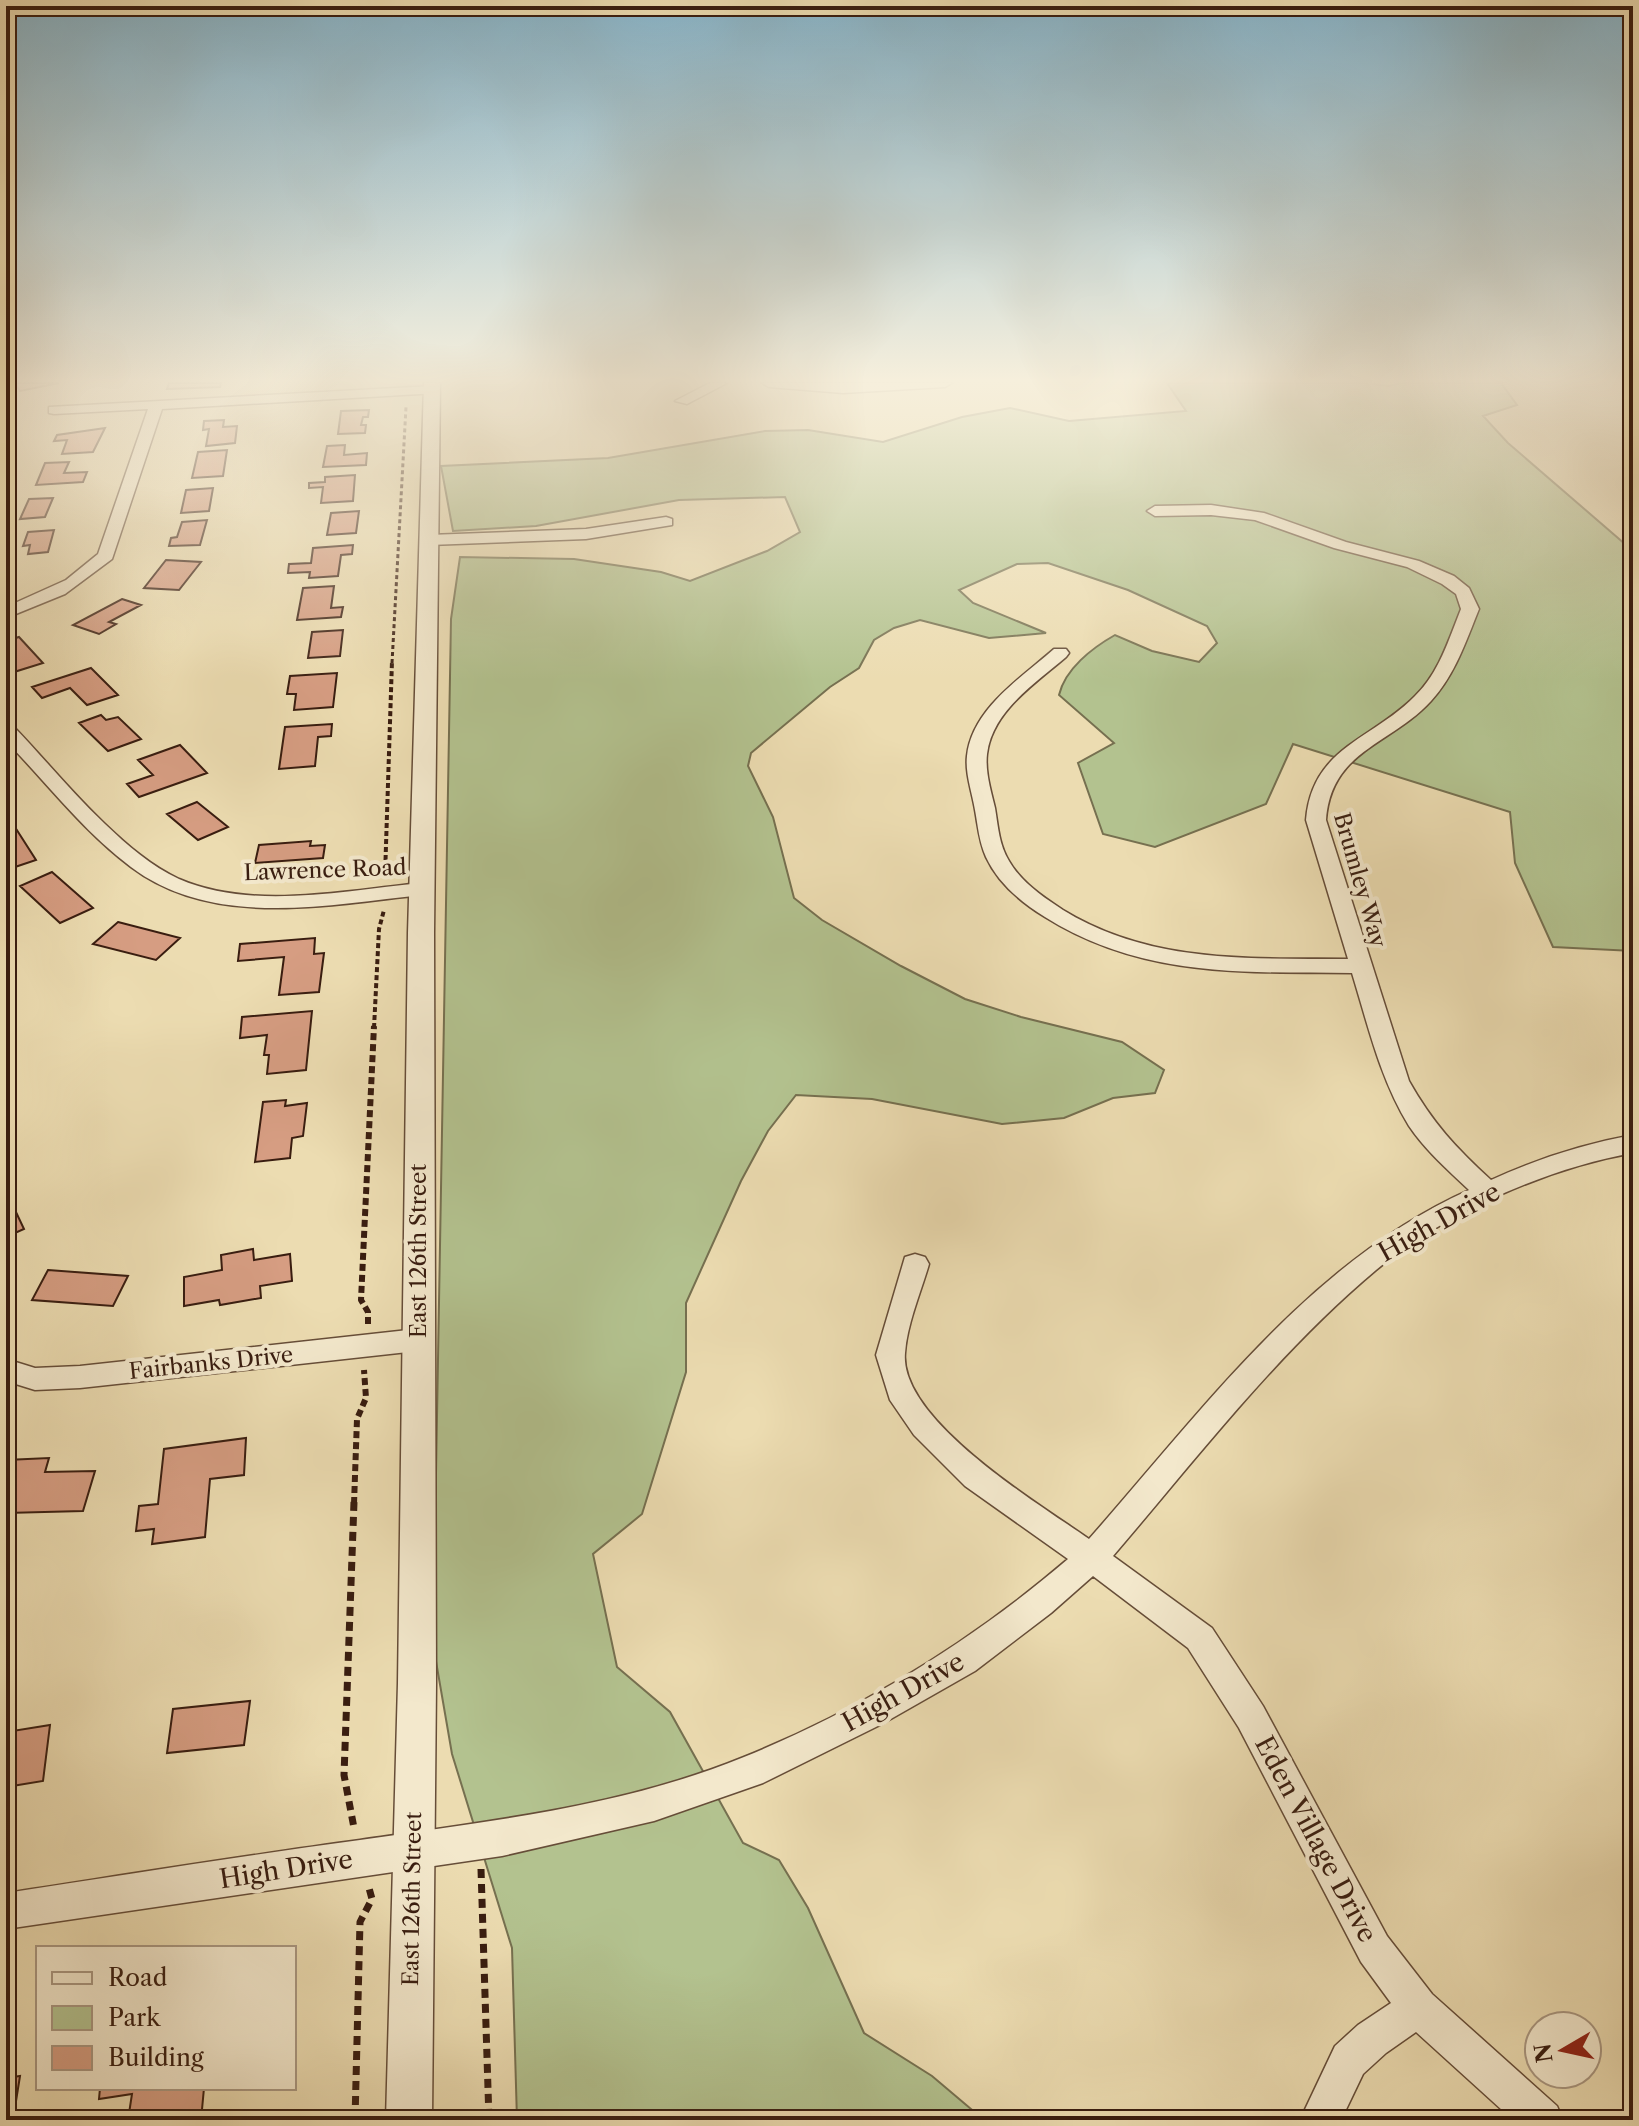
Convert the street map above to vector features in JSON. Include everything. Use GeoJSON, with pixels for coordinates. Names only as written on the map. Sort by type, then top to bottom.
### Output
{"type":"FeatureCollection","features":[{"type":"Feature","properties":{"kind":"street"},"geometry":{"type":"LineString","coordinates":[[6,613],[56,594],[92,571],[106,556],[130,482]]}},
{"type":"Feature","properties":{"kind":"street","name":"East 126th Street"},"geometry":{"type":"LineString","coordinates":[[409,2120],[417,1683],[417,1340],[429,540],[427,482]]}},
{"type":"Feature","properties":{"kind":"street","name":"Brumley Way"},"geometry":{"type":"LineString","coordinates":[[1155,511],[1211,510],[1258,516],[1340,545],[1431,570],[1463,592],[1470,609],[1441,676],[1420,702],[1349,752],[1322,785],[1315,805],[1316,820],[1397,1081],[1420,1123],[1449,1156],[1488,1192]]}},
{"type":"Feature","properties":{"kind":"street"},"geometry":{"type":"LineString","coordinates":[[429,540],[586,534],[666,522]]}},
{"type":"Feature","properties":{"kind":"street"},"geometry":{"type":"LineString","coordinates":[[1060,653],[1000,709],[988,724],[977,756],[989,837],[1002,867],[1033,900],[1086,931],[1154,955],[1207,964],[1360,966]]}},
{"type":"Feature","properties":{"kind":"street","name":"Lawrence Road"},"geometry":{"type":"LineString","coordinates":[[6,730],[113,843],[152,873],[181,888],[239,898],[284,900],[422,889]]}},
{"type":"Feature","properties":{"kind":"street","name":"High Drive"},"geometry":{"type":"LineString","coordinates":[[6,1911],[481,1842],[563,1827],[654,1804],[751,1771],[870,1713],[963,1660],[1040,1603],[1092,1558],[1272,1351],[1357,1272],[1409,1233],[1539,1169],[1593,1151],[1633,1144]]}},
{"type":"Feature","properties":{"kind":"street","name":"Eden Village Drive"},"geometry":{"type":"LineString","coordinates":[[915,1264],[890,1355],[900,1392],[924,1427],[976,1477],[1200,1638],[1251,1717],[1374,1949],[1418,2008],[1510,2094],[1543,2120]]}},
{"type":"Feature","properties":{"kind":"street","name":"Fairbanks Drive"},"geometry":{"type":"LineString","coordinates":[[6,1370],[35,1379],[80,1377],[417,1340]]}},
{"type":"Feature","properties":{"kind":"street"},"geometry":{"type":"LineString","coordinates":[[1320,2120],[1349,2060],[1372,2039],[1418,2008]]}},
{"type":"Feature","properties":{"kind":"path"},"geometry":{"type":"LineString","coordinates":[[355,1832],[344,1775],[357,1419],[366,1398],[364,1365],[369,1315],[361,1300],[379,929],[384,919],[386,780],[415,482]]}},
{"type":"Feature","properties":{"kind":"path"},"geometry":{"type":"LineString","coordinates":[[481,1842],[489,2120]]}},
{"type":"Feature","properties":{"kind":"path"},"geometry":{"type":"LineString","coordinates":[[355,2120],[360,1922],[372,1899]]}},
{"type":"Feature","properties":{"kind":"green space"},"geometry":{"type":"Polygon","coordinates":[[[444,482],[1553,482],[1633,551],[1633,951],[1553,947],[1515,863],[1510,812],[1293,744],[1266,804],[1155,847],[1103,834],[1078,763],[1114,743],[1059,695],[1067,676],[1097,646],[1115,635],[1152,651],[1199,662],[1217,643],[1207,626],[1128,590],[1048,563],[1017,564],[959,590],[973,603],[1046,633],[989,638],[920,620],[894,628],[874,640],[859,668],[830,687],[751,753],[748,766],[773,817],[794,898],[822,920],[965,999],[1021,1017],[1122,1042],[1164,1070],[1155,1093],[1113,1098],[1064,1118],[1002,1124],[872,1099],[796,1095],[768,1131],[741,1181],[686,1303],[686,1372],[642,1514],[593,1554],[617,1667],[670,1712],[743,1843],[779,1860],[808,1908],[864,2033],[932,2076],[984,2120],[517,2120],[512,1948],[452,1754],[433,1644],[451,619],[460,557],[574,559],[661,572],[690,581],[767,551],[800,532],[785,497],[679,500],[536,526],[453,531],[444,482]]]}},
{"type":"Feature","properties":{"kind":"building"},"geometry":{"type":"Polygon","coordinates":[[[37,482],[80,482],[36,485],[37,482]]]}},
{"type":"Feature","properties":{"kind":"building"},"geometry":{"type":"Polygon","coordinates":[[[354,482],[353,501],[321,503],[323,487],[309,488],[309,483],[354,482]]]}},
{"type":"Feature","properties":{"kind":"building"},"geometry":{"type":"Polygon","coordinates":[[[213,488],[209,511],[181,513],[186,490],[213,488]]]}},
{"type":"Feature","properties":{"kind":"building"},"geometry":{"type":"Polygon","coordinates":[[[53,498],[45,517],[20,519],[29,499],[53,498]]]}},
{"type":"Feature","properties":{"kind":"building"},"geometry":{"type":"Polygon","coordinates":[[[359,511],[356,533],[327,535],[331,513],[359,511]]]}},
{"type":"Feature","properties":{"kind":"building"},"geometry":{"type":"Polygon","coordinates":[[[207,520],[200,545],[169,546],[171,538],[177,537],[182,522],[207,520]]]}},
{"type":"Feature","properties":{"kind":"building"},"geometry":{"type":"Polygon","coordinates":[[[54,530],[48,552],[28,554],[30,545],[23,546],[28,532],[54,530]]]}},
{"type":"Feature","properties":{"kind":"building"},"geometry":{"type":"Polygon","coordinates":[[[353,545],[352,554],[341,555],[338,576],[309,578],[310,572],[288,573],[289,564],[311,563],[313,548],[353,545]]]}},
{"type":"Feature","properties":{"kind":"building"},"geometry":{"type":"Polygon","coordinates":[[[166,560],[201,562],[179,590],[144,588],[166,560]]]}},
{"type":"Feature","properties":{"kind":"building"},"geometry":{"type":"Polygon","coordinates":[[[334,586],[331,608],[343,607],[341,617],[297,620],[303,588],[334,586]]]}},
{"type":"Feature","properties":{"kind":"building"},"geometry":{"type":"Polygon","coordinates":[[[122,599],[141,605],[109,622],[116,624],[99,634],[73,625],[122,599]]]}},
{"type":"Feature","properties":{"kind":"building"},"geometry":{"type":"Polygon","coordinates":[[[343,630],[340,656],[308,658],[312,632],[343,630]]]}},
{"type":"Feature","properties":{"kind":"building"},"geometry":{"type":"Polygon","coordinates":[[[19,637],[43,663],[14,672],[6,663],[6,641],[19,637]]]}},
{"type":"Feature","properties":{"kind":"building"},"geometry":{"type":"Polygon","coordinates":[[[91,668],[118,695],[87,705],[70,688],[42,698],[32,687],[91,668]]]}},
{"type":"Feature","properties":{"kind":"building"},"geometry":{"type":"Polygon","coordinates":[[[337,673],[333,707],[294,710],[296,694],[287,694],[290,676],[337,673]]]}},
{"type":"Feature","properties":{"kind":"building"},"geometry":{"type":"Polygon","coordinates":[[[101,715],[106,720],[118,717],[141,739],[108,751],[79,723],[101,715]]]}},
{"type":"Feature","properties":{"kind":"building"},"geometry":{"type":"Polygon","coordinates":[[[332,724],[331,736],[318,737],[315,766],[279,769],[285,727],[332,724]]]}},
{"type":"Feature","properties":{"kind":"building"},"geometry":{"type":"Polygon","coordinates":[[[180,745],[207,773],[139,797],[127,784],[153,775],[138,760],[180,745]]]}},
{"type":"Feature","properties":{"kind":"building"},"geometry":{"type":"Polygon","coordinates":[[[197,802],[228,827],[198,840],[167,814],[197,802]]]}},
{"type":"Feature","properties":{"kind":"building"},"geometry":{"type":"Polygon","coordinates":[[[13,824],[36,860],[6,870],[6,826],[13,824]]]}},
{"type":"Feature","properties":{"kind":"building"},"geometry":{"type":"Polygon","coordinates":[[[311,841],[310,846],[325,845],[323,858],[255,863],[259,845],[311,841]]]}},
{"type":"Feature","properties":{"kind":"building"},"geometry":{"type":"Polygon","coordinates":[[[52,872],[93,908],[60,923],[20,886],[52,872]]]}},
{"type":"Feature","properties":{"kind":"building"},"geometry":{"type":"Polygon","coordinates":[[[118,922],[180,938],[156,960],[93,944],[118,922]]]}},
{"type":"Feature","properties":{"kind":"building"},"geometry":{"type":"Polygon","coordinates":[[[315,938],[314,954],[324,953],[319,992],[279,995],[284,957],[238,961],[240,944],[315,938]]]}},
{"type":"Feature","properties":{"kind":"building"},"geometry":{"type":"Polygon","coordinates":[[[312,1011],[306,1070],[267,1074],[269,1055],[264,1055],[267,1035],[240,1038],[242,1017],[312,1011]]]}},
{"type":"Feature","properties":{"kind":"building"},"geometry":{"type":"Polygon","coordinates":[[[286,1100],[285,1106],[307,1103],[303,1136],[292,1138],[290,1158],[255,1162],[263,1102],[286,1100]]]}},
{"type":"Feature","properties":{"kind":"building"},"geometry":{"type":"Polygon","coordinates":[[[6,1191],[24,1229],[6,1237],[6,1191]]]}},
{"type":"Feature","properties":{"kind":"building"},"geometry":{"type":"Polygon","coordinates":[[[253,1249],[254,1260],[290,1254],[292,1281],[260,1286],[261,1298],[220,1305],[219,1300],[184,1306],[184,1277],[222,1270],[221,1255],[253,1249]]]}},
{"type":"Feature","properties":{"kind":"building"},"geometry":{"type":"Polygon","coordinates":[[[48,1270],[128,1276],[113,1306],[32,1300],[48,1270]]]}},
{"type":"Feature","properties":{"kind":"building"},"geometry":{"type":"Polygon","coordinates":[[[246,1438],[244,1475],[210,1479],[205,1537],[152,1544],[154,1529],[136,1531],[139,1506],[158,1504],[164,1449],[246,1438]]]}},
{"type":"Feature","properties":{"kind":"building"},"geometry":{"type":"Polygon","coordinates":[[[49,1458],[45,1472],[95,1471],[83,1511],[6,1513],[6,1460],[49,1458]]]}},
{"type":"Feature","properties":{"kind":"building"},"geometry":{"type":"Polygon","coordinates":[[[250,1701],[244,1745],[167,1753],[173,1709],[250,1701]]]}},
{"type":"Feature","properties":{"kind":"building"},"geometry":{"type":"Polygon","coordinates":[[[50,1725],[43,1781],[6,1787],[6,1732],[50,1725]]]}},
{"type":"Feature","properties":{"kind":"building"},"geometry":{"type":"Polygon","coordinates":[[[20,2076],[13,2120],[6,2120],[6,2078],[20,2076]]]}},
{"type":"Feature","properties":{"kind":"building"},"geometry":{"type":"Polygon","coordinates":[[[100,2090],[204,2090],[201,2120],[128,2120],[132,2094],[99,2099],[100,2090]]]}}]}
